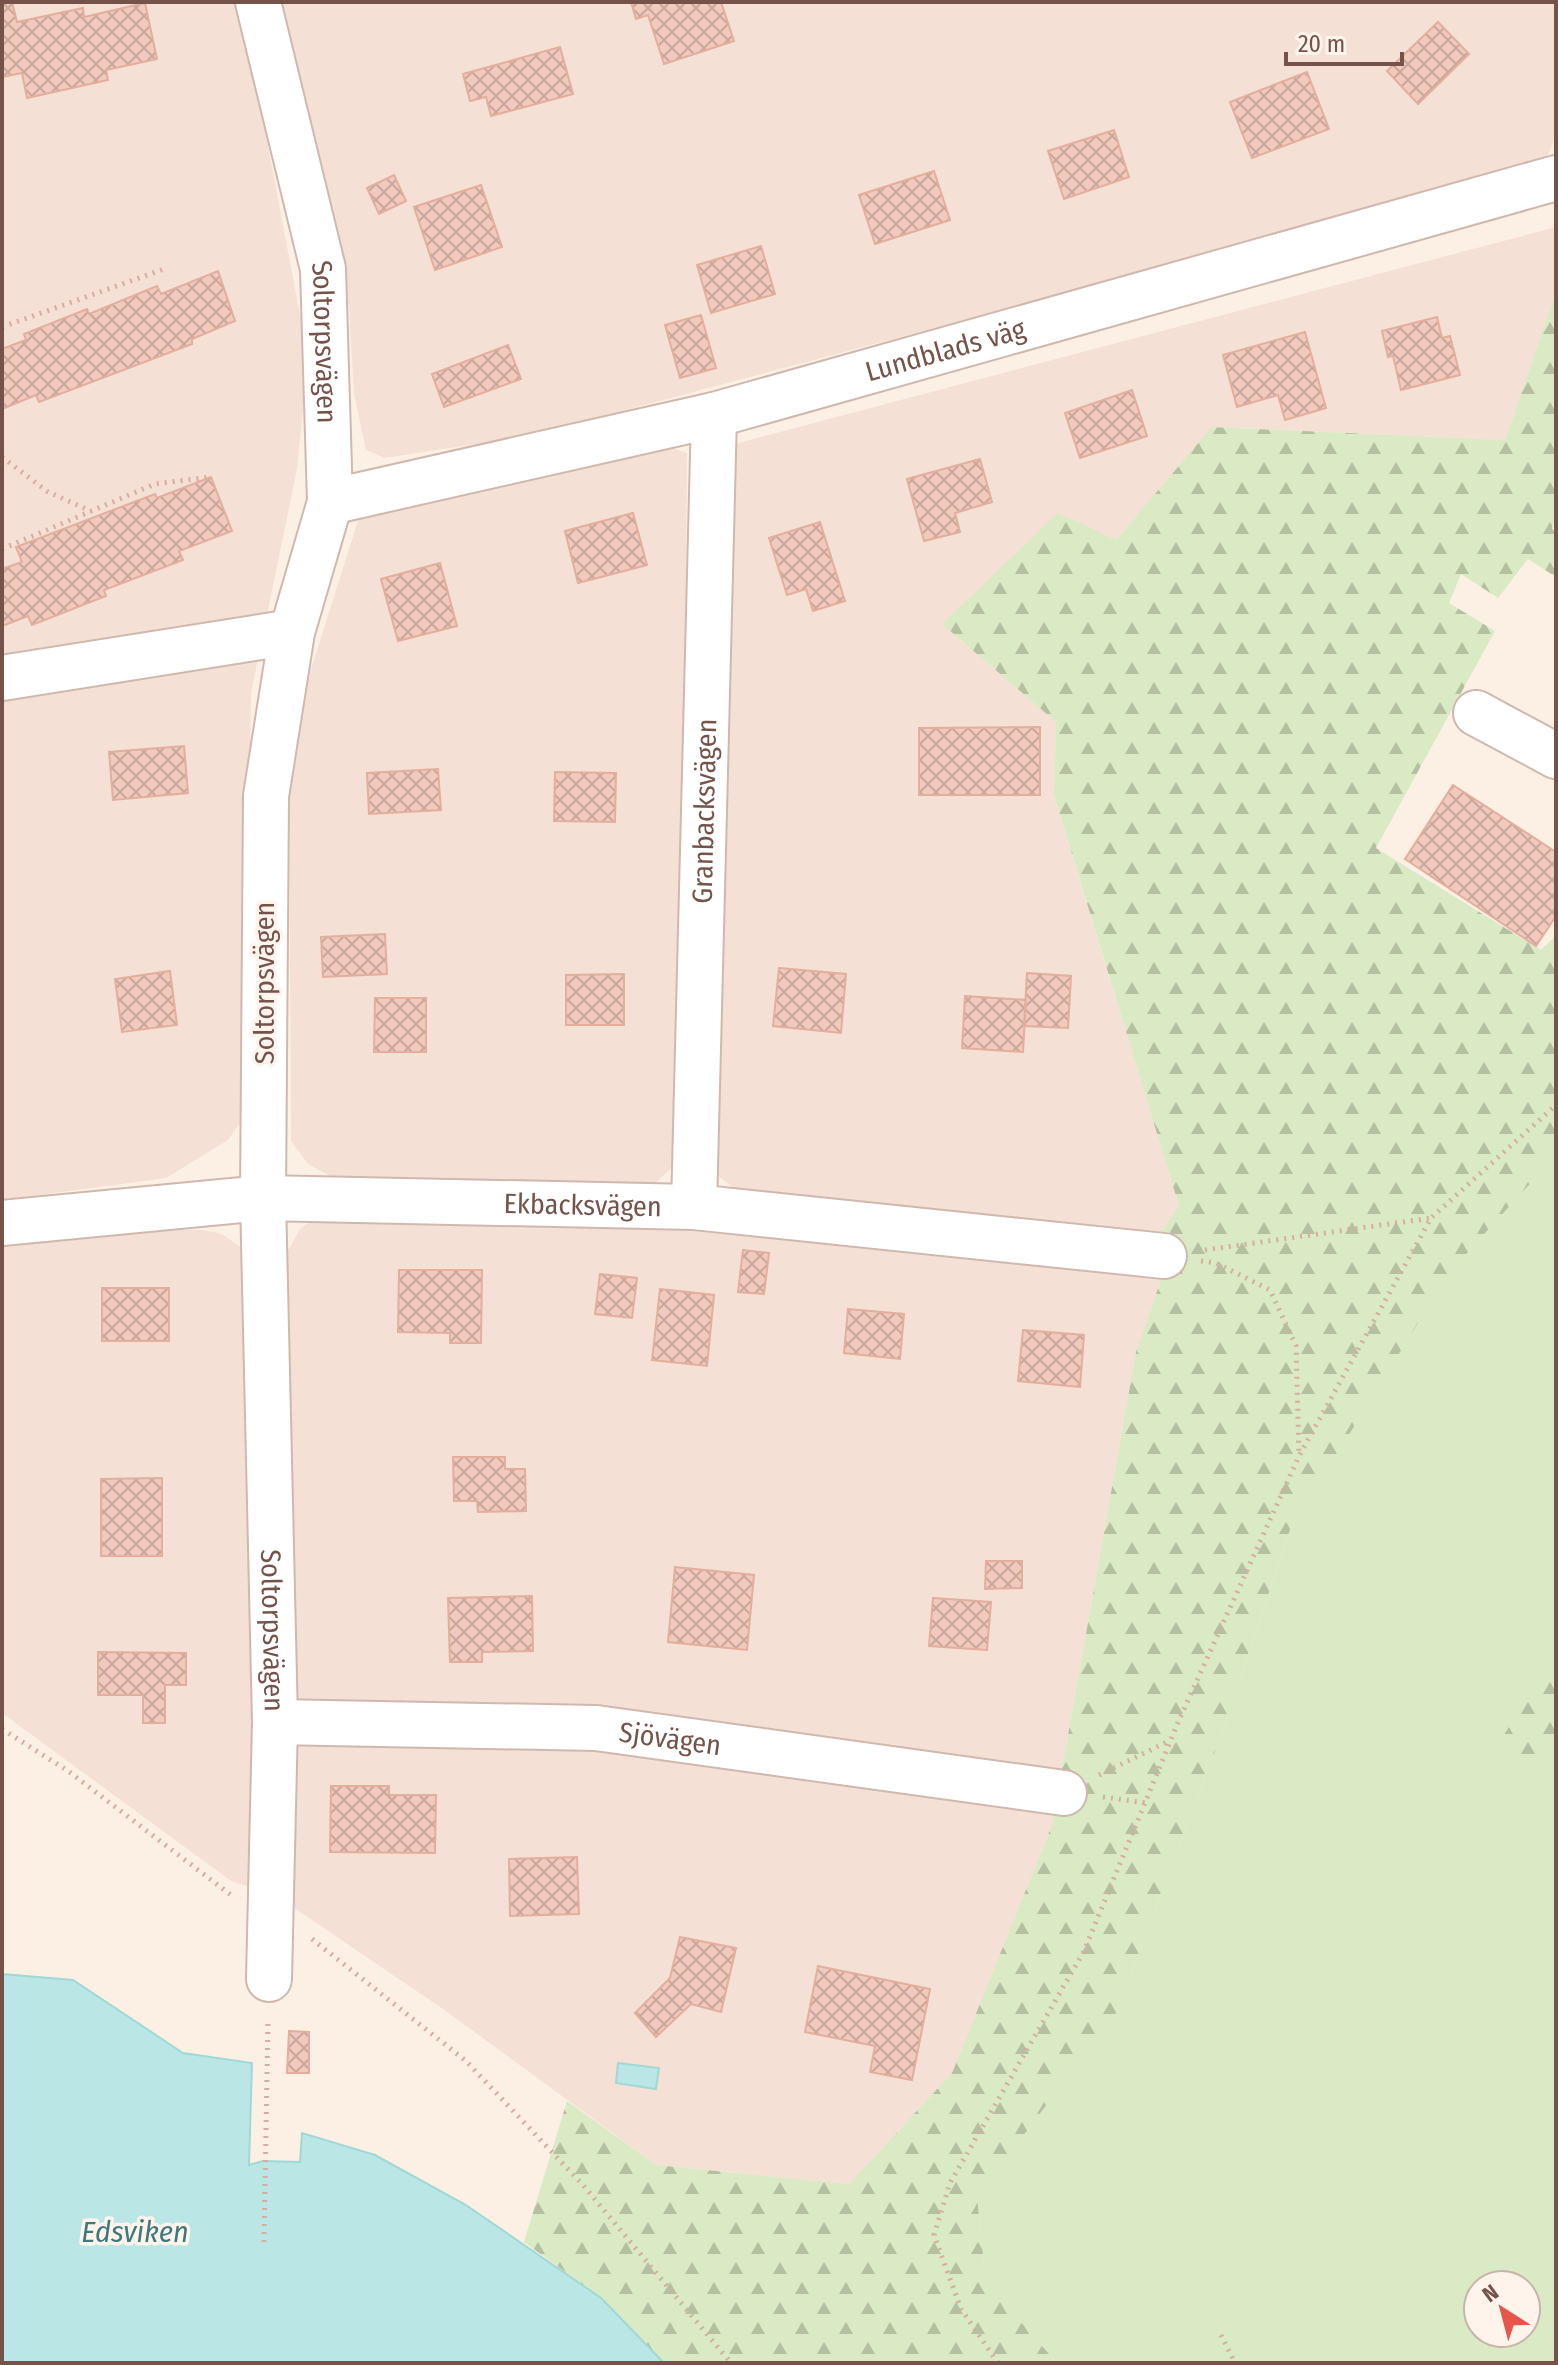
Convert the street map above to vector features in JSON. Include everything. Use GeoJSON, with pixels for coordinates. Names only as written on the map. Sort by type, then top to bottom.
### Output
{"type":"FeatureCollection","features":[{"type":"Feature","properties":{"kind":"street","name":"Soltorpsvägen"},"geometry":{"type":"LineString","coordinates":[[258,2],[323,269],[330,502],[292,632],[266,796],[263,1198],[275,1722],[269,1979]]}},
{"type":"Feature","properties":{"kind":"street","name":"Lundblads väg"},"geometry":{"type":"LineString","coordinates":[[330,502],[714,415],[1556,178]]}},
{"type":"Feature","properties":{"kind":"street","name":"Granbacksvägen"},"geometry":{"type":"LineString","coordinates":[[694,1207],[714,415]]}},
{"type":"Feature","properties":{"kind":"street"},"geometry":{"type":"LineString","coordinates":[[2,678],[292,632]]}},
{"type":"Feature","properties":{"kind":"street"},"geometry":{"type":"LineString","coordinates":[[1476,713],[1556,756]]}},
{"type":"Feature","properties":{"kind":"street","name":"Ekbacksvägen"},"geometry":{"type":"LineString","coordinates":[[2,1223],[263,1198],[694,1207],[1164,1256]]}},
{"type":"Feature","properties":{"kind":"street","name":"Sjövägen"},"geometry":{"type":"LineString","coordinates":[[275,1722],[596,1728],[1064,1793]]}},
{"type":"Feature","properties":{"kind":"path"},"geometry":{"type":"LineString","coordinates":[[2,327],[167,268]]}},
{"type":"Feature","properties":{"kind":"path"},"geometry":{"type":"LineString","coordinates":[[2,457],[48,492],[92,511]]}},
{"type":"Feature","properties":{"kind":"path"},"geometry":{"type":"LineString","coordinates":[[2,549],[155,484],[211,477]]}},
{"type":"Feature","properties":{"kind":"path"},"geometry":{"type":"LineString","coordinates":[[998,2363],[961,2309],[934,2235],[950,2183],[1084,1951],[1171,1740],[1299,1456],[1431,1218],[1556,1105]]}},
{"type":"Feature","properties":{"kind":"path"},"geometry":{"type":"LineString","coordinates":[[1164,1256],[1431,1218]]}},
{"type":"Feature","properties":{"kind":"path"},"geometry":{"type":"LineString","coordinates":[[1164,1256],[1216,1263],[1270,1290],[1296,1346],[1299,1456]]}},
{"type":"Feature","properties":{"kind":"path"},"geometry":{"type":"LineString","coordinates":[[2,1729],[81,1780],[225,1892],[255,1910],[295,1923],[345,1968],[466,2061],[583,2185],[731,2363]]}},
{"type":"Feature","properties":{"kind":"path"},"geometry":{"type":"LineString","coordinates":[[1064,1793],[1171,1740]]}},
{"type":"Feature","properties":{"kind":"path"},"geometry":{"type":"LineString","coordinates":[[1064,1793],[1146,1803]]}},
{"type":"Feature","properties":{"kind":"path"},"geometry":{"type":"LineString","coordinates":[[264,2242],[269,1979]]}},
{"type":"Feature","properties":{"kind":"path"},"geometry":{"type":"LineString","coordinates":[[1221,2335],[1235,2363]]}},
{"type":"Feature","properties":{"kind":"shaded area"},"geometry":{"type":"Polygon","coordinates":[[[2,2],[241,2],[308,358],[297,469],[251,693],[244,1117],[228,1140],[166,1178],[2,1200],[2,2]]]}},
{"type":"Feature","properties":{"kind":"shaded area"},"geometry":{"type":"Polygon","coordinates":[[[273,2],[1556,2],[1556,134],[1544,166],[528,436],[385,458],[366,450],[354,394],[349,306],[273,2]]]}},
{"type":"Feature","properties":{"kind":"shaded area"},"geometry":{"type":"Polygon","coordinates":[[[1556,227],[1556,292],[1505,440],[1213,427],[1116,540],[942,624],[1056,722],[1054,796],[1179,1206],[1161,1232],[747,1199],[712,1171],[723,447],[1556,227]]]}},
{"type":"Feature","properties":{"kind":"shaded area"},"geometry":{"type":"Polygon","coordinates":[[[662,444],[687,453],[681,1159],[650,1188],[330,1176],[308,1164],[291,1141],[289,784],[298,711],[360,514],[662,444]]]}},
{"type":"Feature","properties":{"kind":"shaded area"},"geometry":{"type":"Polygon","coordinates":[[[312,1220],[697,1226],[1163,1274],[1136,1352],[1052,1825],[952,2073],[849,2184],[656,2165],[443,2009],[287,1903],[285,1256],[300,1229],[312,1220]]]}},
{"type":"Feature","properties":{"kind":"shaded area"},"geometry":{"type":"Polygon","coordinates":[[[204,1230],[222,1234],[239,1246],[251,1263],[259,1890],[231,1881],[2,1713],[2,1239],[204,1230]]]}},
{"type":"Feature","properties":{"kind":"green space"},"geometry":{"type":"Polygon","coordinates":[[[1556,292],[1556,517],[1552,528],[1556,535],[1556,577],[1528,559],[1498,598],[1461,574],[1449,603],[1495,631],[1376,848],[1541,950],[1556,935],[1556,1155],[1449,1273],[1290,1530],[1219,1741],[1116,2013],[977,2197],[984,2264],[1012,2312],[1057,2363],[664,2363],[601,2298],[524,2242],[567,2101],[656,2165],[849,2184],[952,2073],[1052,1825],[1136,1352],[1163,1274],[1161,1232],[1179,1206],[1054,795],[1056,722],[942,624],[1058,513],[1116,540],[1212,427],[1505,440],[1556,292]]]}},
{"type":"Feature","properties":{"kind":"green space"},"geometry":{"type":"Polygon","coordinates":[[[1556,1155],[1556,2363],[1057,2363],[1012,2312],[984,2264],[977,2197],[1116,2013],[1219,1741],[1290,1530],[1449,1273],[1556,1155]]]}},
{"type":"Feature","properties":{"kind":"green space"},"geometry":{"type":"Polygon","coordinates":[[[1556,1654],[1556,1758],[1518,1770],[1498,1744],[1556,1654]]]}},
{"type":"Feature","properties":{"kind":"water","name":"Edsviken"},"geometry":{"type":"Polygon","coordinates":[[[2,1974],[73,1980],[183,2053],[252,2063],[249,2165],[263,2161],[300,2162],[302,2133],[375,2155],[466,2205],[601,2298],[664,2363],[2,2363],[2,1974]]]}},
{"type":"Feature","properties":{"kind":"water"},"geometry":{"type":"Polygon","coordinates":[[[618,2063],[659,2068],[656,2089],[616,2083],[618,2063]]]}},
{"type":"Feature","properties":{"kind":"building"},"geometry":{"type":"Polygon","coordinates":[[[2,2],[12,2],[17,22],[83,8],[84,17],[145,3],[157,59],[106,70],[108,80],[27,98],[22,73],[2,77],[2,2]]]}},
{"type":"Feature","properties":{"kind":"building"},"geometry":{"type":"Polygon","coordinates":[[[631,2],[721,2],[734,41],[664,64],[648,15],[636,19],[631,2]]]}},
{"type":"Feature","properties":{"kind":"building"},"geometry":{"type":"Polygon","coordinates":[[[1438,22],[1469,54],[1418,104],[1387,71],[1438,22]]]}},
{"type":"Feature","properties":{"kind":"building"},"geometry":{"type":"Polygon","coordinates":[[[560,47],[573,94],[491,116],[486,97],[470,101],[463,74],[560,47]]]}},
{"type":"Feature","properties":{"kind":"building"},"geometry":{"type":"Polygon","coordinates":[[[1307,72],[1329,129],[1252,158],[1230,102],[1307,72]]]}},
{"type":"Feature","properties":{"kind":"building"},"geometry":{"type":"Polygon","coordinates":[[[1114,130],[1129,177],[1064,199],[1048,151],[1114,130]]]}},
{"type":"Feature","properties":{"kind":"building"},"geometry":{"type":"Polygon","coordinates":[[[934,171],[950,220],[875,244],[859,195],[934,171]]]}},
{"type":"Feature","properties":{"kind":"building"},"geometry":{"type":"Polygon","coordinates":[[[394,175],[406,201],[379,214],[367,188],[394,175]]]}},
{"type":"Feature","properties":{"kind":"building"},"geometry":{"type":"Polygon","coordinates":[[[481,185],[502,247],[435,270],[414,207],[481,185]]]}},
{"type":"Feature","properties":{"kind":"building"},"geometry":{"type":"Polygon","coordinates":[[[761,246],[775,294],[711,313],[697,265],[761,246]]]}},
{"type":"Feature","properties":{"kind":"building"},"geometry":{"type":"Polygon","coordinates":[[[218,271],[235,321],[192,339],[192,344],[39,402],[36,395],[2,409],[2,349],[26,340],[24,334],[87,309],[89,314],[157,286],[161,294],[218,271]]]}},
{"type":"Feature","properties":{"kind":"building"},"geometry":{"type":"Polygon","coordinates":[[[701,315],[716,368],[680,378],[665,325],[701,315]]]}},
{"type":"Feature","properties":{"kind":"building"},"geometry":{"type":"Polygon","coordinates":[[[1437,317],[1442,338],[1450,336],[1460,375],[1401,390],[1393,356],[1388,357],[1382,331],[1437,317]]]}},
{"type":"Feature","properties":{"kind":"building"},"geometry":{"type":"Polygon","coordinates":[[[1305,332],[1326,408],[1285,420],[1278,395],[1237,407],[1223,355],[1305,332]]]}},
{"type":"Feature","properties":{"kind":"building"},"geometry":{"type":"Polygon","coordinates":[[[508,345],[521,379],[444,407],[432,374],[508,345]]]}},
{"type":"Feature","properties":{"kind":"building"},"geometry":{"type":"Polygon","coordinates":[[[1132,390],[1147,436],[1080,458],[1065,413],[1132,390]]]}},
{"type":"Feature","properties":{"kind":"building"},"geometry":{"type":"Polygon","coordinates":[[[980,459],[992,502],[955,513],[960,532],[924,541],[907,479],[980,459]]]}},
{"type":"Feature","properties":{"kind":"building"},"geometry":{"type":"Polygon","coordinates":[[[211,477],[232,531],[179,551],[183,560],[104,590],[106,596],[32,625],[28,616],[2,626],[2,569],[22,562],[16,547],[155,494],[157,498],[211,477]]]}},
{"type":"Feature","properties":{"kind":"building"},"geometry":{"type":"Polygon","coordinates":[[[633,513],[647,565],[578,583],[565,531],[633,513]]]}},
{"type":"Feature","properties":{"kind":"building"},"geometry":{"type":"Polygon","coordinates":[[[820,522],[845,601],[813,611],[806,589],[787,595],[769,538],[820,522]]]}},
{"type":"Feature","properties":{"kind":"building"},"geometry":{"type":"Polygon","coordinates":[[[440,563],[457,626],[398,641],[381,579],[440,563]]]}},
{"type":"Feature","properties":{"kind":"building"},"geometry":{"type":"Polygon","coordinates":[[[1040,727],[1040,795],[919,795],[919,728],[1040,727]]]}},
{"type":"Feature","properties":{"kind":"building"},"geometry":{"type":"Polygon","coordinates":[[[184,746],[188,793],[113,800],[109,752],[184,746]]]}},
{"type":"Feature","properties":{"kind":"building"},"geometry":{"type":"Polygon","coordinates":[[[438,769],[441,810],[369,814],[367,773],[438,769]]]}},
{"type":"Feature","properties":{"kind":"building"},"geometry":{"type":"Polygon","coordinates":[[[555,772],[616,773],[615,822],[554,821],[555,772]]]}},
{"type":"Feature","properties":{"kind":"building"},"geometry":{"type":"Polygon","coordinates":[[[1453,785],[1556,852],[1556,916],[1536,946],[1405,859],[1453,785]]]}},
{"type":"Feature","properties":{"kind":"building"},"geometry":{"type":"Polygon","coordinates":[[[385,934],[387,974],[323,977],[321,937],[385,934]]]}},
{"type":"Feature","properties":{"kind":"building"},"geometry":{"type":"Polygon","coordinates":[[[779,968],[846,974],[841,1033],[773,1026],[779,968]]]}},
{"type":"Feature","properties":{"kind":"building"},"geometry":{"type":"Polygon","coordinates":[[[170,971],[177,1025],[122,1032],[115,979],[170,971]]]}},
{"type":"Feature","properties":{"kind":"building"},"geometry":{"type":"Polygon","coordinates":[[[1027,973],[1071,976],[1068,1028],[1024,1026],[1027,973]]]}},
{"type":"Feature","properties":{"kind":"building"},"geometry":{"type":"Polygon","coordinates":[[[624,974],[624,1025],[566,1025],[566,975],[624,974]]]}},
{"type":"Feature","properties":{"kind":"building"},"geometry":{"type":"Polygon","coordinates":[[[965,996],[1026,1000],[1023,1052],[962,1048],[965,996]]]}},
{"type":"Feature","properties":{"kind":"building"},"geometry":{"type":"Polygon","coordinates":[[[375,998],[426,998],[426,1052],[374,1052],[375,998]]]}},
{"type":"Feature","properties":{"kind":"building"},"geometry":{"type":"Polygon","coordinates":[[[743,1250],[769,1253],[764,1294],[738,1292],[743,1250]]]}},
{"type":"Feature","properties":{"kind":"building"},"geometry":{"type":"Polygon","coordinates":[[[399,1270],[482,1270],[481,1343],[450,1343],[450,1333],[398,1332],[399,1270]]]}},
{"type":"Feature","properties":{"kind":"building"},"geometry":{"type":"Polygon","coordinates":[[[600,1274],[637,1278],[632,1318],[595,1314],[600,1274]]]}},
{"type":"Feature","properties":{"kind":"building"},"geometry":{"type":"Polygon","coordinates":[[[102,1288],[169,1288],[169,1341],[102,1341],[102,1288]]]}},
{"type":"Feature","properties":{"kind":"building"},"geometry":{"type":"Polygon","coordinates":[[[660,1289],[714,1295],[707,1366],[652,1360],[660,1289]]]}},
{"type":"Feature","properties":{"kind":"building"},"geometry":{"type":"Polygon","coordinates":[[[848,1309],[904,1314],[900,1359],[844,1353],[848,1309]]]}},
{"type":"Feature","properties":{"kind":"building"},"geometry":{"type":"Polygon","coordinates":[[[1023,1330],[1084,1335],[1080,1387],[1018,1381],[1023,1330]]]}},
{"type":"Feature","properties":{"kind":"building"},"geometry":{"type":"Polygon","coordinates":[[[453,1457],[505,1457],[505,1469],[525,1469],[526,1511],[478,1512],[477,1501],[454,1501],[453,1457]]]}},
{"type":"Feature","properties":{"kind":"building"},"geometry":{"type":"Polygon","coordinates":[[[162,1478],[162,1556],[101,1556],[101,1479],[162,1478]]]}},
{"type":"Feature","properties":{"kind":"building"},"geometry":{"type":"Polygon","coordinates":[[[986,1561],[1022,1561],[1022,1588],[985,1589],[986,1561]]]}},
{"type":"Feature","properties":{"kind":"building"},"geometry":{"type":"Polygon","coordinates":[[[675,1567],[754,1575],[747,1650],[668,1642],[675,1567]]]}},
{"type":"Feature","properties":{"kind":"building"},"geometry":{"type":"Polygon","coordinates":[[[532,1596],[533,1651],[482,1652],[482,1662],[450,1662],[448,1598],[532,1596]]]}},
{"type":"Feature","properties":{"kind":"building"},"geometry":{"type":"Polygon","coordinates":[[[933,1598],[991,1602],[987,1650],[929,1646],[933,1598]]]}},
{"type":"Feature","properties":{"kind":"building"},"geometry":{"type":"Polygon","coordinates":[[[98,1652],[186,1653],[186,1685],[165,1685],[165,1723],[143,1723],[143,1695],[98,1695],[98,1652]]]}},
{"type":"Feature","properties":{"kind":"building"},"geometry":{"type":"Polygon","coordinates":[[[331,1786],[389,1786],[389,1795],[436,1795],[435,1853],[330,1852],[331,1786]]]}},
{"type":"Feature","properties":{"kind":"building"},"geometry":{"type":"Polygon","coordinates":[[[577,1857],[579,1914],[510,1916],[509,1859],[577,1857]]]}},
{"type":"Feature","properties":{"kind":"building"},"geometry":{"type":"Polygon","coordinates":[[[680,1937],[736,1948],[721,2012],[691,2004],[656,2037],[635,2013],[670,1978],[680,1937]]]}},
{"type":"Feature","properties":{"kind":"building"},"geometry":{"type":"Polygon","coordinates":[[[818,1966],[930,1989],[912,2080],[870,2072],[875,2046],[805,2032],[818,1966]]]}},
{"type":"Feature","properties":{"kind":"building"},"geometry":{"type":"Polygon","coordinates":[[[289,2031],[309,2032],[309,2073],[287,2073],[289,2031]]]}}]}
